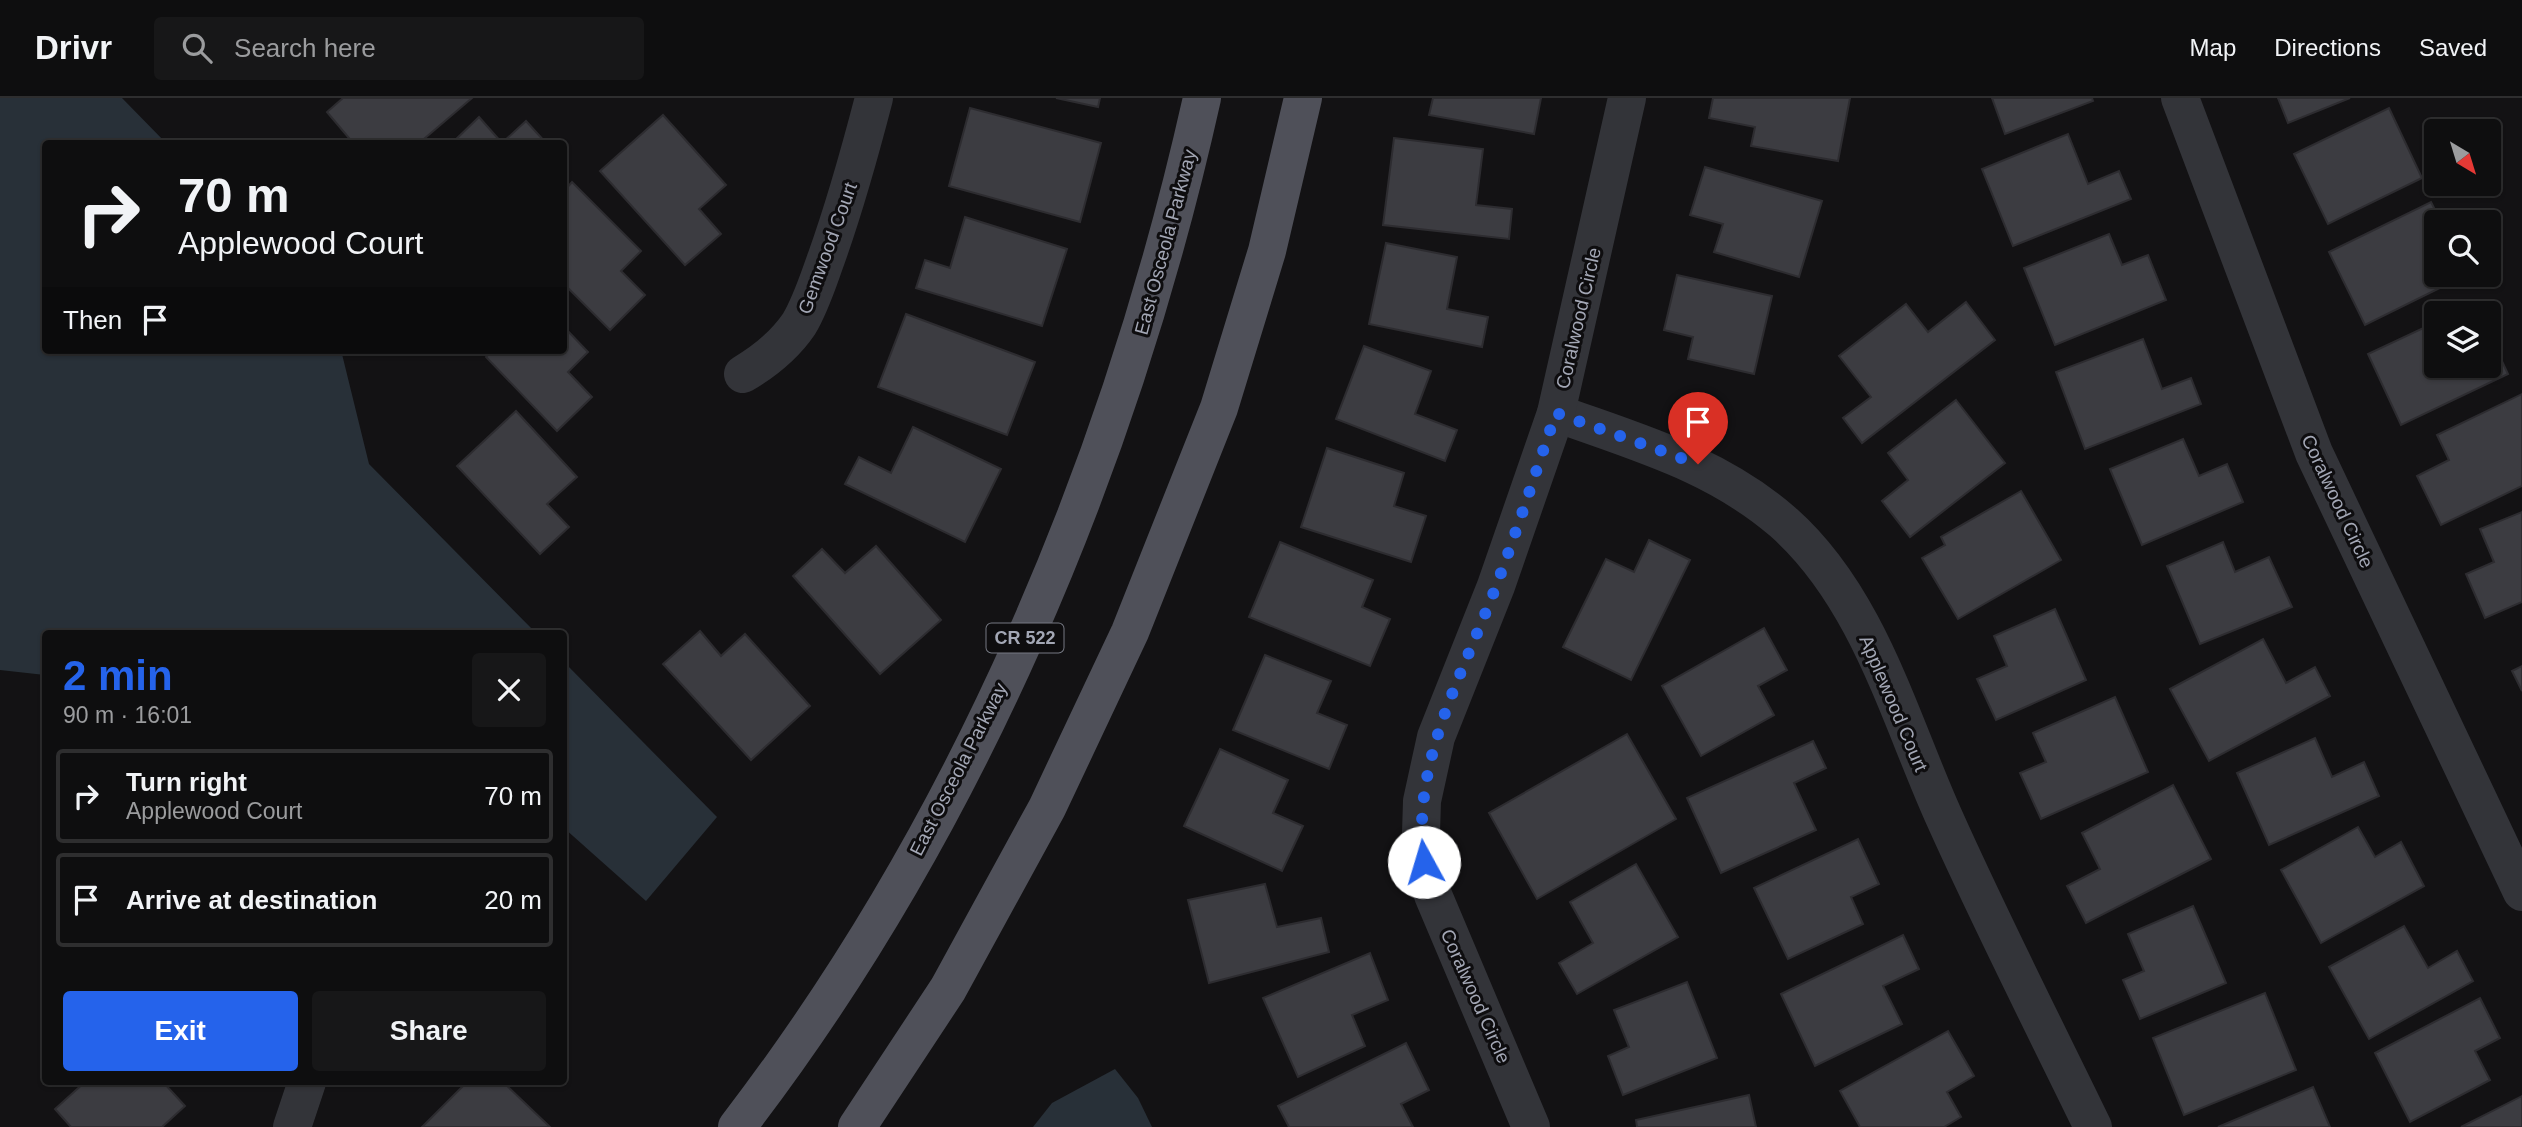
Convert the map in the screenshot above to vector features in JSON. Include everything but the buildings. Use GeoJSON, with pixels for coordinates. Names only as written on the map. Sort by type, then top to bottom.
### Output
{"type":"FeatureCollection","features":[{"type":"Feature","properties":{"kind":"main road","name":"East Osceola Parkway"},"geometry":{"type":"LineString","coordinates":[[737,1127],[870,936],[954,780],[1042,604],[1129,372],[1181,191],[1202,98]]}},
{"type":"Feature","properties":{"kind":"main road"},"geometry":{"type":"LineString","coordinates":[[857,1127],[948,989],[1048,808],[1130,632],[1219,408],[1267,251],[1303,98]]}},
{"type":"Feature","properties":{"kind":"street","name":"Gemwood Court"},"geometry":{"type":"LineString","coordinates":[[743,374],[782,345],[799,324],[811,299],[854,177],[874,98]]}},
{"type":"Feature","properties":{"kind":"street","name":"Coralwood Circle"},"geometry":{"type":"LineString","coordinates":[[1531,1127],[1506,1063],[1446,928],[1424,862],[1420,833],[1427,769],[1436,737],[1496,586],[1556,413],[1627,98]]}},
{"type":"Feature","properties":{"kind":"street","name":"Coralwood Circle"},"geometry":{"type":"LineString","coordinates":[[2180,98],[2314,453],[2522,892]]}},
{"type":"Feature","properties":{"kind":"street","name":"Applewood Court"},"geometry":{"type":"LineString","coordinates":[[1556,413],[1698,464],[1728,480],[1784,523],[1837,583],[1858,619],[1944,817],[2093,1127]]}},
{"type":"Feature","properties":{"kind":"street"},"geometry":{"type":"LineString","coordinates":[[292,1127],[306,1085]]}},
{"type":"Feature","properties":{"kind":"shaded area"},"geometry":{"type":"Polygon","coordinates":[[[0,98],[122,98],[163,140],[42,140],[42,354],[342,354],[369,464],[533,630],[42,630],[42,675],[0,670],[0,98]]]}},
{"type":"Feature","properties":{"kind":"shaded area"},"geometry":{"type":"Polygon","coordinates":[[[567,665],[717,817],[646,901],[567,831],[567,665]]]}},
{"type":"Feature","properties":{"kind":"shaded area"},"geometry":{"type":"Polygon","coordinates":[[[1115,1069],[1138,1098],[1152,1127],[1033,1127],[1052,1103],[1115,1069]]]}},
{"type":"Feature","properties":{"kind":"route"},"geometry":{"type":"LineString","coordinates":[[1424,862],[1420,833],[1422,801],[1436,737],[1496,586],[1556,413],[1698,464]]}}]}
